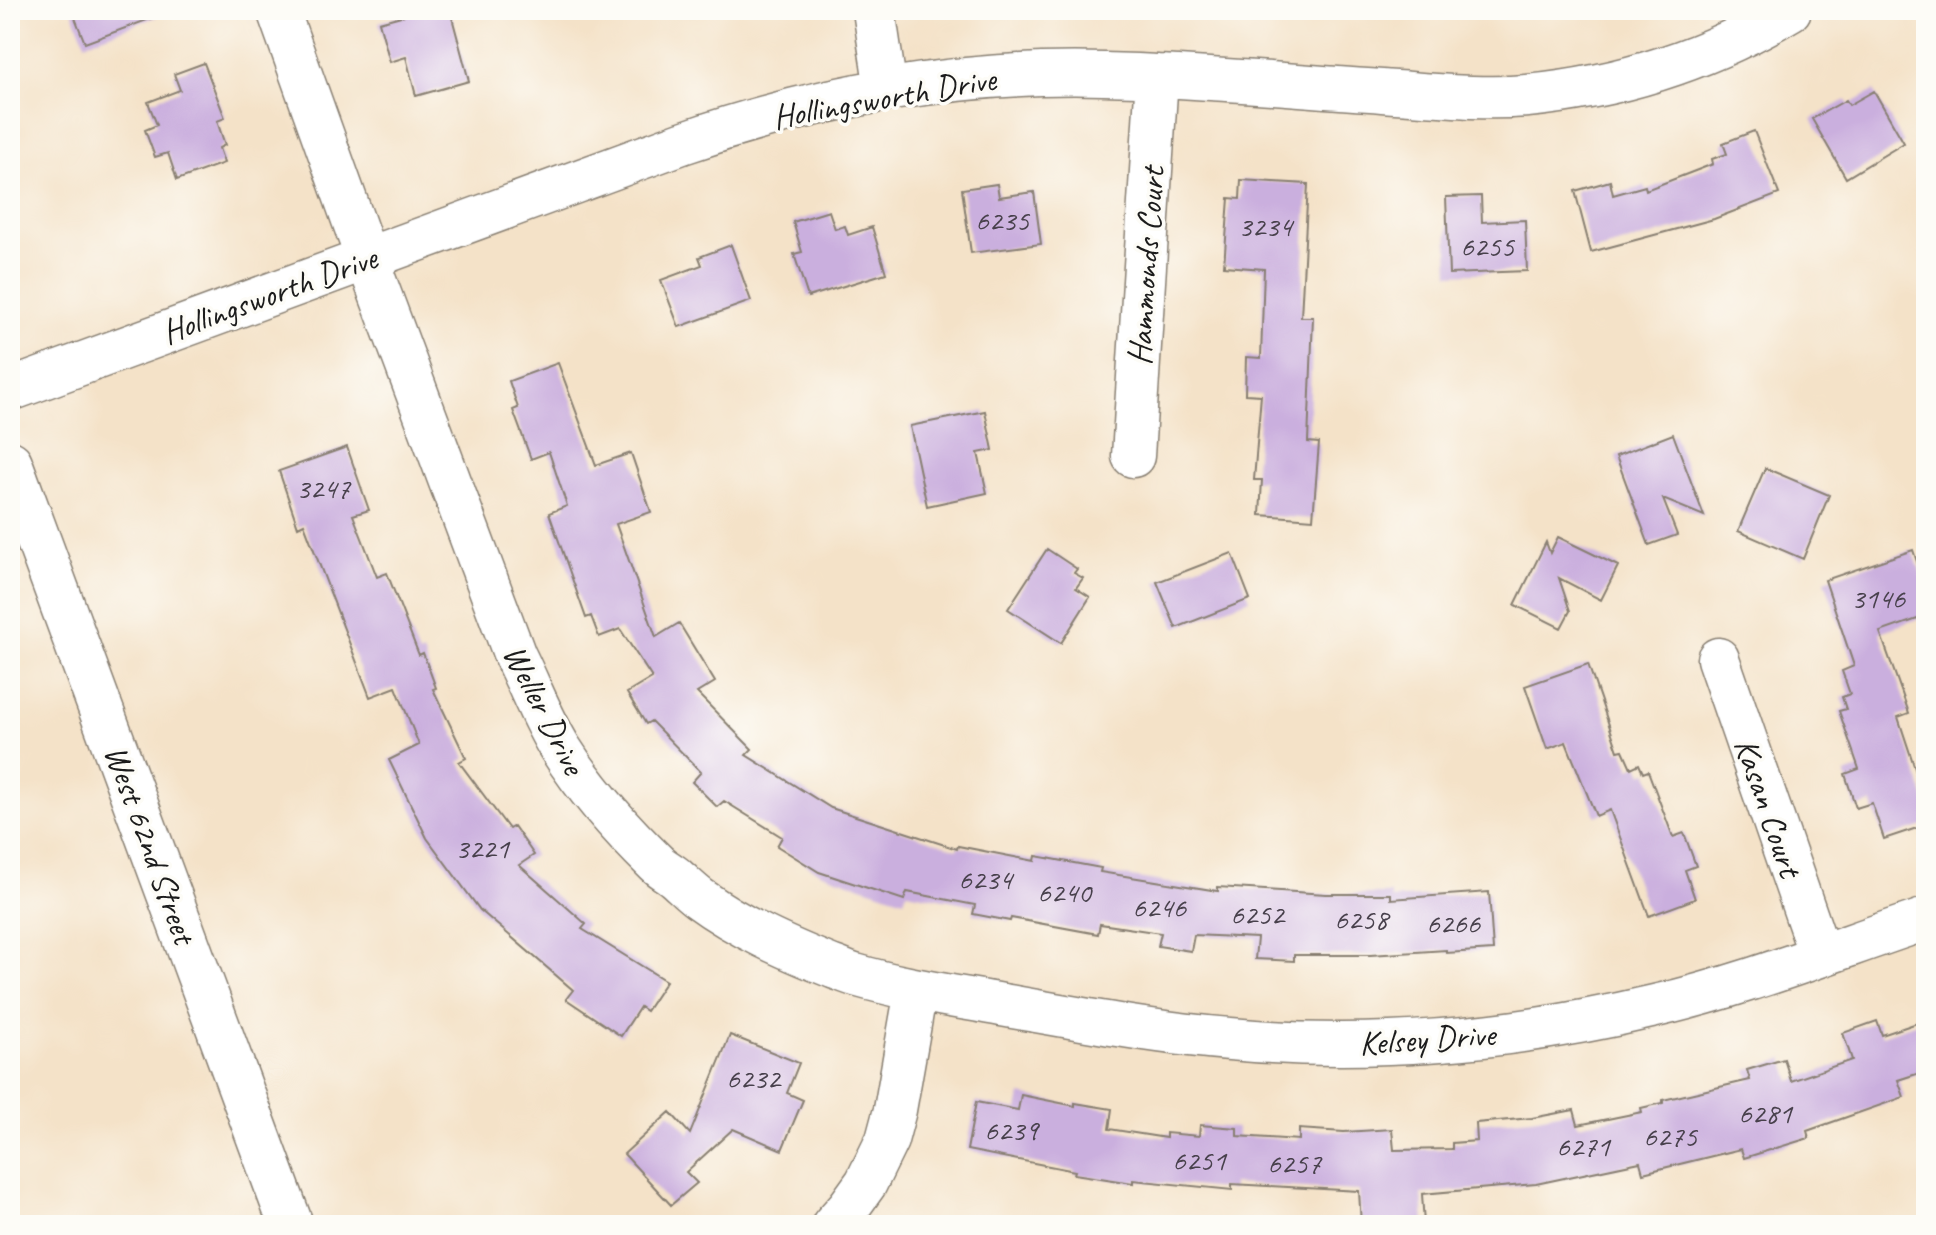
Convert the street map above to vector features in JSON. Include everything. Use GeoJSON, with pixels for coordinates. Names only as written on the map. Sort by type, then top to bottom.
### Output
{"type":"FeatureCollection","features":[{"type":"Feature","properties":{"kind":"street","name":"Weller Drive"},"geometry":{"type":"LineString","coordinates":[[278,10],[515,656],[560,747],[585,785],[622,829],[658,865],[697,897],[771,941],[802,955],[849,974],[916,990]]}},
{"type":"Feature","properties":{"kind":"street"},"geometry":{"type":"LineString","coordinates":[[874,10],[886,90]]}},
{"type":"Feature","properties":{"kind":"street","name":"Hollingsworth Drive"},"geometry":{"type":"LineString","coordinates":[[10,390],[706,134],[802,107],[886,90],[1014,75],[1157,76],[1465,97],[1524,96],[1596,86],[1669,66],[1746,34],[1790,10]]}},
{"type":"Feature","properties":{"kind":"street","name":"Hammonds Court"},"geometry":{"type":"LineString","coordinates":[[1133,456],[1157,76]]}},
{"type":"Feature","properties":{"kind":"street","name":"West 62nd Street"},"geometry":{"type":"LineString","coordinates":[[10,463],[291,1225]]}},
{"type":"Feature","properties":{"kind":"street","name":"Kasan Court"},"geometry":{"type":"LineString","coordinates":[[1718,659],[1820,955]]}},
{"type":"Feature","properties":{"kind":"street","name":"Kelsey Drive"},"geometry":{"type":"LineString","coordinates":[[916,990],[1217,1038],[1296,1043],[1384,1043],[1487,1036],[1587,1021],[1688,998],[1926,919]]}},
{"type":"Feature","properties":{"kind":"street"},"geometry":{"type":"LineString","coordinates":[[833,1225],[866,1183],[887,1140],[916,990]]}},
{"type":"Feature","properties":{"kind":"building"},"geometry":{"type":"Polygon","coordinates":[[[72,10],[165,10],[166,13],[85,43],[72,10]]]}},
{"type":"Feature","properties":{"kind":"building"},"geometry":{"type":"Polygon","coordinates":[[[423,10],[450,10],[469,81],[416,96],[406,57],[390,62],[379,22],[423,10]]]}},
{"type":"Feature","properties":{"kind":"building"},"geometry":{"type":"Polygon","coordinates":[[[204,63],[225,118],[217,121],[225,145],[219,148],[224,163],[177,180],[168,153],[155,157],[145,130],[157,125],[148,102],[180,90],[174,74],[204,63]]]}},
{"type":"Feature","properties":{"kind":"building"},"geometry":{"type":"Polygon","coordinates":[[[1874,91],[1904,143],[1846,178],[1812,119],[1846,100],[1849,105],[1874,91]]]}},
{"type":"Feature","properties":{"kind":"building"},"geometry":{"type":"Polygon","coordinates":[[[1754,131],[1779,194],[1714,219],[1591,252],[1575,191],[1610,181],[1613,195],[1645,186],[1646,190],[1713,164],[1712,159],[1727,154],[1723,143],[1754,131]]]}},
{"type":"Feature","properties":{"kind":"building"},"geometry":{"type":"Polygon","coordinates":[[[1241,180],[1308,184],[1301,317],[1313,317],[1308,442],[1319,443],[1313,519],[1260,515],[1262,480],[1254,480],[1261,395],[1245,394],[1246,357],[1261,358],[1264,269],[1224,266],[1229,198],[1240,199],[1241,180]]]}},
{"type":"Feature","properties":{"kind":"building"},"geometry":{"type":"Polygon","coordinates":[[[997,184],[999,197],[1034,192],[1041,244],[971,253],[962,189],[997,184]]]}},
{"type":"Feature","properties":{"kind":"building"},"geometry":{"type":"Polygon","coordinates":[[[1481,196],[1482,222],[1525,220],[1527,271],[1449,274],[1446,197],[1481,196]]]}},
{"type":"Feature","properties":{"kind":"building"},"geometry":{"type":"Polygon","coordinates":[[[829,211],[835,229],[845,226],[848,235],[872,227],[886,273],[808,297],[794,254],[802,252],[793,222],[829,211]]]}},
{"type":"Feature","properties":{"kind":"building"},"geometry":{"type":"Polygon","coordinates":[[[731,245],[751,301],[679,327],[661,280],[702,265],[699,257],[731,245]]]}},
{"type":"Feature","properties":{"kind":"building"},"geometry":{"type":"Polygon","coordinates":[[[558,363],[596,465],[631,453],[651,512],[616,524],[656,637],[679,623],[715,682],[697,693],[752,749],[746,755],[831,808],[957,849],[958,846],[1035,861],[1036,856],[1101,868],[1100,872],[1218,891],[1218,887],[1326,894],[1391,894],[1391,899],[1489,892],[1493,950],[1294,955],[1294,961],[1255,959],[1257,938],[1194,935],[1191,951],[1158,946],[1161,933],[1100,924],[1098,934],[973,914],[975,905],[907,892],[904,900],[819,872],[777,846],[782,837],[724,801],[717,807],[692,782],[701,772],[651,721],[646,724],[627,693],[652,678],[620,629],[599,637],[591,616],[586,618],[549,513],[567,506],[549,452],[531,459],[513,410],[518,408],[509,381],[558,363]]]}},
{"type":"Feature","properties":{"kind":"building"},"geometry":{"type":"Polygon","coordinates":[[[985,411],[993,450],[978,453],[987,493],[927,506],[910,426],[985,411]]]}},
{"type":"Feature","properties":{"kind":"building"},"geometry":{"type":"Polygon","coordinates":[[[1673,434],[1704,516],[1663,499],[1677,535],[1649,545],[1616,456],[1673,434]]]}},
{"type":"Feature","properties":{"kind":"building"},"geometry":{"type":"Polygon","coordinates":[[[347,447],[369,510],[353,515],[377,577],[387,573],[419,655],[423,653],[436,688],[433,689],[466,758],[459,762],[509,829],[514,826],[534,855],[519,865],[586,924],[582,929],[666,981],[646,1011],[640,1007],[621,1036],[566,999],[573,990],[480,910],[427,838],[389,760],[419,745],[396,687],[370,697],[304,524],[298,527],[279,471],[347,447]]]}},
{"type":"Feature","properties":{"kind":"building"},"geometry":{"type":"Polygon","coordinates":[[[1765,468],[1829,495],[1803,559],[1738,531],[1765,468]]]}},
{"type":"Feature","properties":{"kind":"building"},"geometry":{"type":"Polygon","coordinates":[[[1558,537],[1618,566],[1601,600],[1559,578],[1570,611],[1561,628],[1515,605],[1546,542],[1550,553],[1558,537]]]}},
{"type":"Feature","properties":{"kind":"building"},"geometry":{"type":"Polygon","coordinates":[[[1047,549],[1077,569],[1074,573],[1083,578],[1076,588],[1090,597],[1061,643],[1008,609],[1047,549]]]}},
{"type":"Feature","properties":{"kind":"building"},"geometry":{"type":"Polygon","coordinates":[[[1913,550],[1926,588],[1926,616],[1880,632],[1909,713],[1898,717],[1926,802],[1926,825],[1884,839],[1872,803],[1856,808],[1845,774],[1859,769],[1839,711],[1846,709],[1842,697],[1850,694],[1842,671],[1854,666],[1825,580],[1913,550]]]}},
{"type":"Feature","properties":{"kind":"building"},"geometry":{"type":"Polygon","coordinates":[[[1232,553],[1250,599],[1176,628],[1157,582],[1232,553]]]}},
{"type":"Feature","properties":{"kind":"building"},"geometry":{"type":"Polygon","coordinates":[[[1588,664],[1618,751],[1623,750],[1631,768],[1639,764],[1643,773],[1648,771],[1673,837],[1684,833],[1696,866],[1685,870],[1695,899],[1649,916],[1610,810],[1596,816],[1566,742],[1547,749],[1525,686],[1588,664]]]}},
{"type":"Feature","properties":{"kind":"building"},"geometry":{"type":"Polygon","coordinates":[[[1926,1020],[1926,1071],[1898,1080],[1904,1097],[1807,1131],[1809,1138],[1744,1158],[1741,1149],[1643,1173],[1640,1162],[1536,1184],[1422,1194],[1424,1224],[1361,1225],[1359,1191],[1232,1184],[1232,1190],[1133,1180],[1133,1183],[1074,1174],[1075,1171],[967,1150],[976,1102],[1018,1110],[1021,1095],[1075,1106],[1075,1103],[1112,1109],[1109,1129],[1166,1138],[1166,1133],[1199,1136],[1200,1125],[1237,1128],[1237,1136],[1299,1140],[1299,1129],[1344,1132],[1392,1129],[1394,1150],[1452,1149],[1452,1143],[1477,1141],[1476,1123],[1532,1118],[1574,1110],[1578,1125],[1642,1112],[1641,1108],[1663,1103],[1663,1100],[1750,1080],[1747,1070],[1784,1059],[1791,1081],[1852,1060],[1843,1033],[1877,1021],[1882,1035],[1926,1020]]]}},
{"type":"Feature","properties":{"kind":"building"},"geometry":{"type":"Polygon","coordinates":[[[730,1035],[799,1063],[787,1093],[803,1100],[782,1150],[733,1129],[686,1172],[697,1183],[671,1205],[624,1154],[670,1112],[690,1134],[730,1035]]]}}]}
